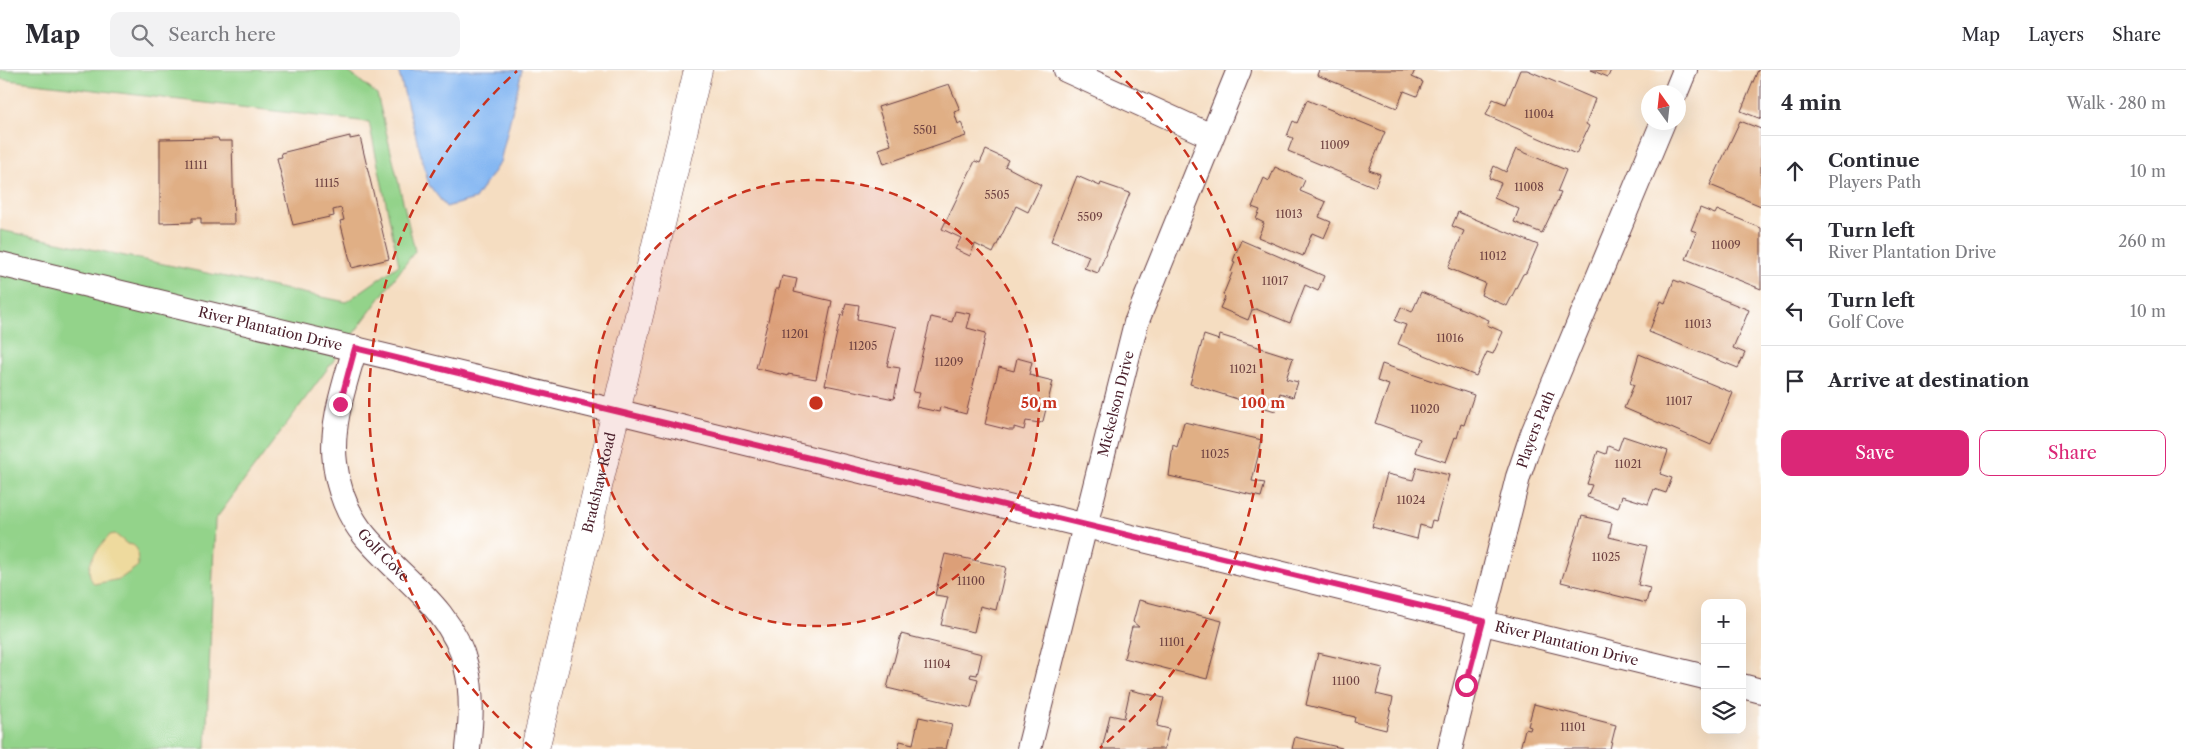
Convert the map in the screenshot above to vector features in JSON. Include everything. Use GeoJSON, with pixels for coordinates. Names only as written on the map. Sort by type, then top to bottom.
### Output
{"type":"FeatureCollection","features":[{"type":"Feature","properties":{"kind":"street","name":"Bradshaw Road"},"geometry":{"type":"LineString","coordinates":[[535,749],[698,70]]}},
{"type":"Feature","properties":{"kind":"street"},"geometry":{"type":"LineString","coordinates":[[1066,70],[1211,136]]}},
{"type":"Feature","properties":{"kind":"street","name":"Mickelson Drive"},"geometry":{"type":"LineString","coordinates":[[1029,749],[1136,322],[1239,70]]}},
{"type":"Feature","properties":{"kind":"street"},"geometry":{"type":"LineString","coordinates":[[1679,85],[1685,70]]}},
{"type":"Feature","properties":{"kind":"street","name":"Players Path"},"geometry":{"type":"LineString","coordinates":[[1450,749],[1518,478],[1533,433],[1660,130]]}},
{"type":"Feature","properties":{"kind":"street","name":"River Plantation Drive"},"geometry":{"type":"LineString","coordinates":[[0,264],[1483,621],[1701,676]]}},
{"type":"Feature","properties":{"kind":"street","name":"Golf Cove"},"geometry":{"type":"LineString","coordinates":[[355,348],[334,432],[334,462],[339,487],[350,514],[364,535],[436,607],[455,638],[466,665],[471,697],[468,749]]}},
{"type":"Feature","properties":{"kind":"street"},"geometry":{"type":"LineString","coordinates":[[1746,687],[1761,691]]}},
{"type":"Feature","properties":{"kind":"green space"},"geometry":{"type":"Polygon","coordinates":[[[0,70],[346,70],[377,94],[415,251],[215,520],[206,749],[0,749],[0,230],[346,302],[399,265],[369,122],[0,79],[0,70]]]}},
{"type":"Feature","properties":{"kind":"sand"},"geometry":{"type":"Polygon","coordinates":[[[115,534],[127,544],[133,545],[137,549],[138,566],[120,579],[94,584],[90,577],[90,564],[96,552],[110,535],[115,534]]]}},
{"type":"Feature","properties":{"kind":"water"},"geometry":{"type":"Polygon","coordinates":[[[398,70],[522,70],[500,162],[475,199],[446,207],[429,185],[398,70]]]}},
{"type":"Feature","properties":{"kind":"building"},"geometry":{"type":"Polygon","coordinates":[[[1319,70],[1415,70],[1412,77],[1423,82],[1417,96],[1404,91],[1397,108],[1317,75],[1319,70]]]}},
{"type":"Feature","properties":{"kind":"building"},"geometry":{"type":"Polygon","coordinates":[[[1520,70],[1527,70],[1595,99],[1586,124],[1589,126],[1576,154],[1486,115],[1493,99],[1506,104],[1520,70]]]}},
{"type":"Feature","properties":{"kind":"building"},"geometry":{"type":"Polygon","coordinates":[[[1591,70],[1611,70],[1608,77],[1591,70]]]}},
{"type":"Feature","properties":{"kind":"building"},"geometry":{"type":"Polygon","coordinates":[[[1758,70],[1761,70],[1761,119],[1741,111],[1758,70]]]}},
{"type":"Feature","properties":{"kind":"building"},"geometry":{"type":"Polygon","coordinates":[[[949,84],[960,110],[954,112],[958,124],[961,122],[966,136],[884,164],[879,149],[891,145],[878,107],[949,84]]]}},
{"type":"Feature","properties":{"kind":"building"},"geometry":{"type":"Polygon","coordinates":[[[1307,100],[1385,132],[1369,170],[1380,174],[1375,187],[1288,151],[1293,138],[1287,136],[1293,121],[1297,123],[1307,100]]]}},
{"type":"Feature","properties":{"kind":"building"},"geometry":{"type":"Polygon","coordinates":[[[1740,121],[1761,129],[1761,206],[1710,185],[1740,121]]]}},
{"type":"Feature","properties":{"kind":"building"},"geometry":{"type":"Polygon","coordinates":[[[350,136],[350,139],[360,137],[389,259],[352,268],[340,221],[344,220],[341,208],[333,210],[334,216],[293,225],[277,158],[282,157],[281,153],[350,136]]]}},
{"type":"Feature","properties":{"kind":"building"},"geometry":{"type":"Polygon","coordinates":[[[218,138],[219,141],[232,141],[234,224],[201,224],[201,218],[192,218],[192,222],[160,223],[160,139],[218,138]]]}},
{"type":"Feature","properties":{"kind":"building"},"geometry":{"type":"Polygon","coordinates":[[[1516,149],[1566,170],[1557,192],[1561,193],[1542,233],[1514,222],[1519,209],[1494,198],[1501,183],[1489,178],[1494,166],[1506,172],[1516,149]]]}},
{"type":"Feature","properties":{"kind":"building"},"geometry":{"type":"Polygon","coordinates":[[[986,150],[1008,160],[1005,166],[1041,185],[1028,212],[1016,206],[993,253],[975,244],[970,256],[955,249],[961,238],[942,229],[975,161],[980,163],[986,150]]]}},
{"type":"Feature","properties":{"kind":"building"},"geometry":{"type":"Polygon","coordinates":[[[1275,167],[1305,180],[1300,191],[1326,202],[1319,217],[1331,222],[1324,238],[1312,233],[1303,256],[1258,237],[1264,223],[1256,219],[1260,210],[1252,207],[1264,178],[1269,181],[1275,167]]]}},
{"type":"Feature","properties":{"kind":"building"},"geometry":{"type":"Polygon","coordinates":[[[1077,176],[1100,186],[1101,183],[1130,193],[1098,273],[1084,268],[1089,256],[1051,241],[1077,176]]]}},
{"type":"Feature","properties":{"kind":"building"},"geometry":{"type":"Polygon","coordinates":[[[1700,208],[1715,214],[1717,210],[1761,228],[1761,289],[1686,259],[1697,232],[1691,230],[1700,208]]]}},
{"type":"Feature","properties":{"kind":"building"},"geometry":{"type":"Polygon","coordinates":[[[1458,212],[1538,245],[1526,273],[1523,274],[1507,306],[1481,295],[1485,283],[1448,268],[1464,231],[1452,226],[1458,212]]]}},
{"type":"Feature","properties":{"kind":"building"},"geometry":{"type":"Polygon","coordinates":[[[1241,240],[1324,276],[1318,291],[1305,285],[1290,323],[1256,309],[1252,310],[1248,320],[1220,308],[1225,297],[1223,295],[1232,273],[1235,262],[1233,261],[1241,240]]]}},
{"type":"Feature","properties":{"kind":"building"},"geometry":{"type":"Polygon","coordinates":[[[782,276],[797,279],[794,292],[832,301],[816,379],[788,374],[788,376],[756,368],[776,289],[779,289],[782,276]]]}},
{"type":"Feature","properties":{"kind":"building"},"geometry":{"type":"Polygon","coordinates":[[[1674,280],[1749,310],[1733,348],[1745,353],[1738,368],[1649,332],[1661,301],[1665,303],[1674,280]]]}},
{"type":"Feature","properties":{"kind":"building"},"geometry":{"type":"Polygon","coordinates":[[[1421,292],[1489,320],[1487,325],[1503,332],[1493,354],[1487,352],[1476,376],[1398,344],[1406,325],[1395,321],[1401,307],[1412,312],[1421,292]]]}},
{"type":"Feature","properties":{"kind":"building"},"geometry":{"type":"Polygon","coordinates":[[[846,303],[859,305],[857,319],[896,327],[887,366],[900,368],[894,399],[825,385],[841,315],[843,316],[846,303]]]}},
{"type":"Feature","properties":{"kind":"building"},"geometry":{"type":"Polygon","coordinates":[[[955,311],[971,314],[967,328],[986,333],[966,414],[940,407],[939,412],[916,407],[920,393],[913,392],[931,317],[952,322],[955,311]]]}},
{"type":"Feature","properties":{"kind":"building"},"geometry":{"type":"Polygon","coordinates":[[[1204,335],[1219,340],[1220,335],[1293,358],[1286,379],[1298,382],[1293,397],[1280,393],[1275,411],[1190,384],[1204,335]]]}},
{"type":"Feature","properties":{"kind":"building"},"geometry":{"type":"Polygon","coordinates":[[[1639,354],[1733,393],[1711,445],[1624,408],[1634,385],[1630,383],[1639,354]]]}},
{"type":"Feature","properties":{"kind":"building"},"geometry":{"type":"Polygon","coordinates":[[[1017,358],[1032,362],[1029,375],[1053,381],[1043,421],[1040,423],[1026,421],[1024,430],[1014,427],[1014,430],[1009,430],[985,424],[999,367],[1014,371],[1017,358]]]}},
{"type":"Feature","properties":{"kind":"building"},"geometry":{"type":"Polygon","coordinates":[[[1382,364],[1474,395],[1464,425],[1461,424],[1446,462],[1415,452],[1420,439],[1375,423],[1389,385],[1377,381],[1382,364]]]}},
{"type":"Feature","properties":{"kind":"building"},"geometry":{"type":"Polygon","coordinates":[[[1184,422],[1262,440],[1252,481],[1265,483],[1261,497],[1169,476],[1173,445],[1177,447],[1184,422]]]}},
{"type":"Feature","properties":{"kind":"building"},"geometry":{"type":"Polygon","coordinates":[[[1623,436],[1668,451],[1660,474],[1672,478],[1666,493],[1654,489],[1648,504],[1622,496],[1618,508],[1587,497],[1592,485],[1587,484],[1598,451],[1606,454],[1608,446],[1618,450],[1623,436]]]}},
{"type":"Feature","properties":{"kind":"building"},"geometry":{"type":"Polygon","coordinates":[[[1417,467],[1449,475],[1436,521],[1432,520],[1430,528],[1420,525],[1417,539],[1372,527],[1387,474],[1413,480],[1417,467]]]}},
{"type":"Feature","properties":{"kind":"building"},"geometry":{"type":"Polygon","coordinates":[[[1582,516],[1612,523],[1609,537],[1647,546],[1638,585],[1650,588],[1646,603],[1561,582],[1582,516]]]}},
{"type":"Feature","properties":{"kind":"building"},"geometry":{"type":"Polygon","coordinates":[[[945,554],[1006,567],[996,610],[980,606],[974,632],[941,625],[948,597],[935,595],[945,554]]]}},
{"type":"Feature","properties":{"kind":"building"},"geometry":{"type":"Polygon","coordinates":[[[1139,600],[1222,621],[1207,679],[1124,658],[1132,627],[1139,627],[1133,622],[1139,600]]]}},
{"type":"Feature","properties":{"kind":"building"},"geometry":{"type":"Polygon","coordinates":[[[901,634],[982,654],[977,675],[971,674],[970,677],[978,679],[971,708],[887,688],[901,634]]]}},
{"type":"Feature","properties":{"kind":"building"},"geometry":{"type":"Polygon","coordinates":[[[1318,653],[1383,668],[1376,694],[1393,698],[1386,730],[1354,722],[1355,717],[1306,705],[1318,653]]]}},
{"type":"Feature","properties":{"kind":"building"},"geometry":{"type":"Polygon","coordinates":[[[1130,690],[1164,698],[1157,726],[1169,729],[1164,749],[1102,749],[1110,715],[1124,718],[1130,690]]]}},
{"type":"Feature","properties":{"kind":"building"},"geometry":{"type":"Polygon","coordinates":[[[1534,704],[1616,725],[1610,749],[1520,749],[1525,729],[1530,730],[1531,727],[1528,726],[1534,704]]]}},
{"type":"Feature","properties":{"kind":"building"},"geometry":{"type":"Polygon","coordinates":[[[919,717],[952,724],[946,749],[898,749],[900,741],[913,744],[919,717]]]}},
{"type":"Feature","properties":{"kind":"building"},"geometry":{"type":"Polygon","coordinates":[[[1295,737],[1342,748],[1342,749],[1292,749],[1295,737]]]}},
{"type":"Feature","properties":{"kind":"route"},"geometry":{"type":"LineString","coordinates":[[340,404],[355,348],[1085,526],[1427,607],[1483,621],[1466,685]]}}]}
